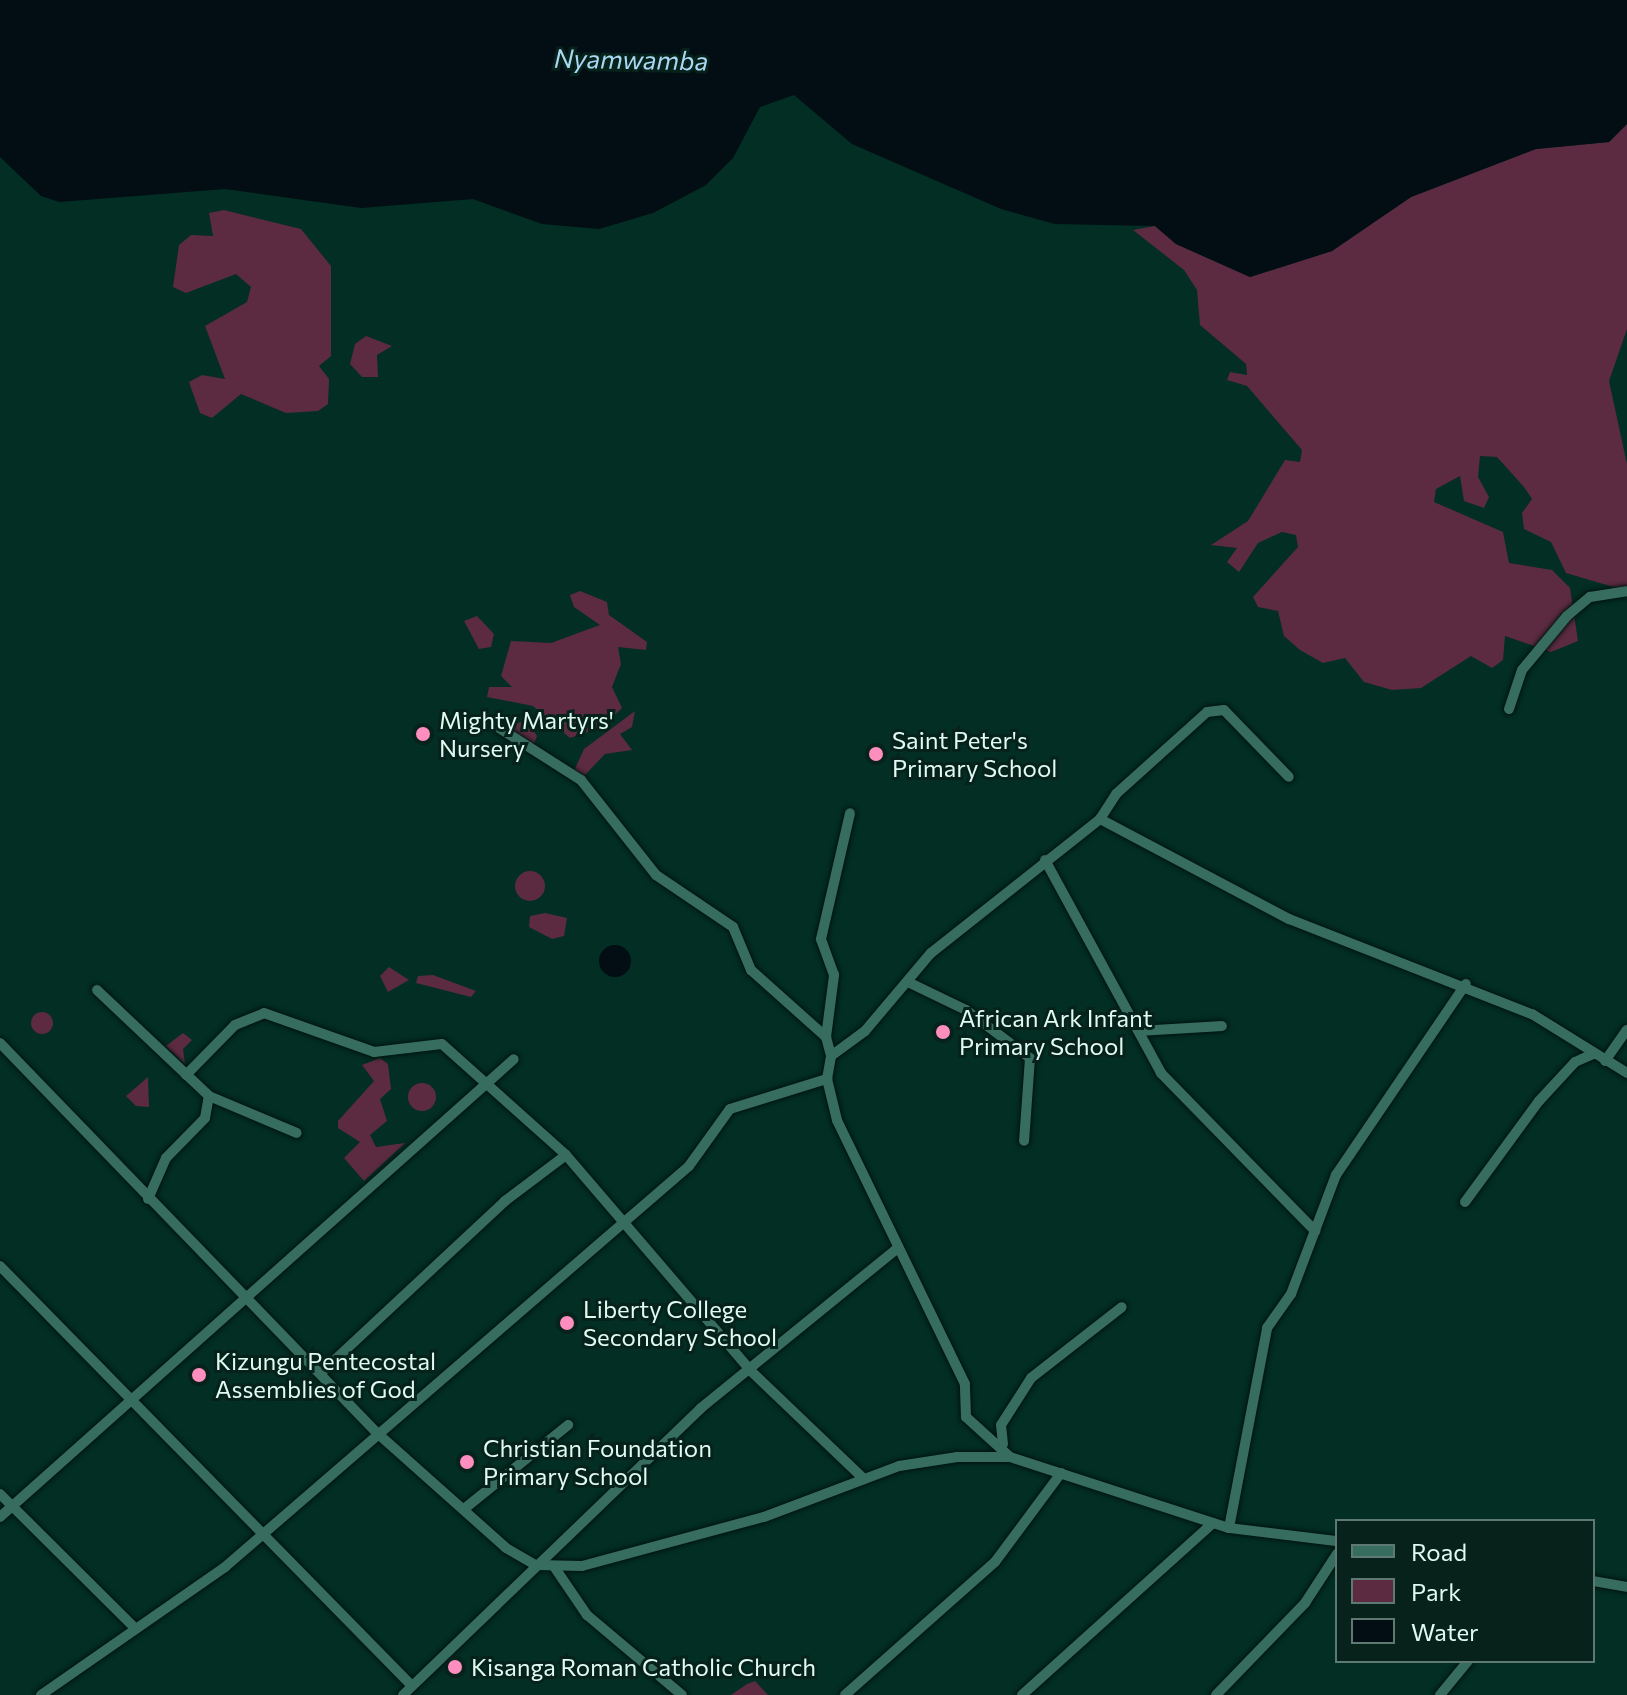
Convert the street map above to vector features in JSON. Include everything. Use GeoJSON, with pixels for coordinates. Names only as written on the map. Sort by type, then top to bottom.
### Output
{"type":"FeatureCollection","features":[{"type":"Feature","properties":{"kind":"street"},"geometry":{"type":"LineString","coordinates":[[1509,709],[1522,670],[1567,616],[1590,597],[1627,591]]}},
{"type":"Feature","properties":{"kind":"street"},"geometry":{"type":"LineString","coordinates":[[831,1056],[910,983],[931,953],[1100,819],[1116,794],[1207,712],[1224,710],[1289,777]]}},
{"type":"Feature","properties":{"kind":"street"},"geometry":{"type":"LineString","coordinates":[[499,728],[591,789],[656,875],[733,927],[770,993],[826,1037]]}},
{"type":"Feature","properties":{"kind":"street"},"geometry":{"type":"LineString","coordinates":[[850,813],[821,939],[834,975],[826,1037],[831,1056],[827,1079],[837,1120],[965,1384],[969,1423],[1003,1444]]}},
{"type":"Feature","properties":{"kind":"street"},"geometry":{"type":"LineString","coordinates":[[1100,819],[1299,924],[1466,984],[1627,1073]]}},
{"type":"Feature","properties":{"kind":"street"},"geometry":{"type":"LineString","coordinates":[[1045,860],[1170,1085],[1229,1135],[1315,1231]]}},
{"type":"Feature","properties":{"kind":"street"},"geometry":{"type":"LineString","coordinates":[[910,983],[966,1010],[1030,1058],[1024,1141]]}},
{"type":"Feature","properties":{"kind":"street"},"geometry":{"type":"LineString","coordinates":[[1229,1528],[1267,1328],[1291,1294],[1336,1175],[1466,984]]}},
{"type":"Feature","properties":{"kind":"street"},"geometry":{"type":"LineString","coordinates":[[97,990],[209,1096],[297,1133]]}},
{"type":"Feature","properties":{"kind":"street"},"geometry":{"type":"LineString","coordinates":[[186,1075],[235,1025],[264,1013],[374,1052],[442,1044],[566,1155],[751,1371],[863,1478]]}},
{"type":"Feature","properties":{"kind":"street"},"geometry":{"type":"LineString","coordinates":[[1139,1031],[1222,1026]]}},
{"type":"Feature","properties":{"kind":"street"},"geometry":{"type":"LineString","coordinates":[[1605,1061],[1627,1030]]}},
{"type":"Feature","properties":{"kind":"street"},"geometry":{"type":"LineString","coordinates":[[0,1043],[148,1199],[324,1370],[376,1432],[464,1509],[536,1565],[555,1568],[715,1532],[863,1478],[925,1461],[1010,1457],[1229,1528],[1335,1541]]}},
{"type":"Feature","properties":{"kind":"street"},"geometry":{"type":"LineString","coordinates":[[1465,1202],[1539,1101],[1575,1062],[1593,1054]]}},
{"type":"Feature","properties":{"kind":"street"},"geometry":{"type":"LineString","coordinates":[[0,1517],[130,1397],[514,1059]]}},
{"type":"Feature","properties":{"kind":"street"},"geometry":{"type":"LineString","coordinates":[[41,1695],[263,1534],[376,1432],[689,1166],[730,1109],[827,1079]]}},
{"type":"Feature","properties":{"kind":"street"},"geometry":{"type":"LineString","coordinates":[[148,1199],[166,1158],[205,1118],[209,1096]]}},
{"type":"Feature","properties":{"kind":"street"},"geometry":{"type":"LineString","coordinates":[[324,1370],[505,1201],[566,1155]]}},
{"type":"Feature","properties":{"kind":"street"},"geometry":{"type":"LineString","coordinates":[[403,1695],[410,1684],[701,1408],[751,1371],[898,1248]]}},
{"type":"Feature","properties":{"kind":"street"},"geometry":{"type":"LineString","coordinates":[[0,1266],[410,1684]]}},
{"type":"Feature","properties":{"kind":"street"},"geometry":{"type":"LineString","coordinates":[[1010,1457],[1003,1444],[1001,1425],[1031,1378],[1122,1307]]}},
{"type":"Feature","properties":{"kind":"street"},"geometry":{"type":"LineString","coordinates":[[464,1509],[568,1425]]}},
{"type":"Feature","properties":{"kind":"street"},"geometry":{"type":"LineString","coordinates":[[845,1695],[995,1562],[1061,1473]]}},
{"type":"Feature","properties":{"kind":"street"},"geometry":{"type":"LineString","coordinates":[[0,1494],[16,1503],[134,1627]]}},
{"type":"Feature","properties":{"kind":"street"},"geometry":{"type":"LineString","coordinates":[[1022,1695],[1213,1523]]}},
{"type":"Feature","properties":{"kind":"street"},"geometry":{"type":"LineString","coordinates":[[1216,1695],[1305,1603],[1335,1557]]}},
{"type":"Feature","properties":{"kind":"street"},"geometry":{"type":"LineString","coordinates":[[555,1568],[587,1615],[682,1695]]}},
{"type":"Feature","properties":{"kind":"street"},"geometry":{"type":"LineString","coordinates":[[1595,1581],[1627,1587]]}},
{"type":"Feature","properties":{"kind":"street"},"geometry":{"type":"LineString","coordinates":[[1440,1695],[1466,1663]]}},
{"type":"Feature","properties":{"kind":"green space"},"geometry":{"type":"Polygon","coordinates":[[[1627,124],[1627,329],[1609,381],[1627,464],[1627,591],[1566,573],[1551,542],[1524,529],[1522,513],[1532,499],[1524,487],[1497,457],[1480,456],[1478,477],[1489,497],[1484,508],[1464,501],[1460,476],[1436,489],[1434,502],[1503,532],[1509,563],[1552,570],[1570,588],[1578,641],[1551,652],[1505,636],[1503,660],[1492,668],[1471,656],[1421,688],[1392,690],[1364,682],[1345,658],[1323,663],[1300,650],[1284,636],[1278,611],[1258,607],[1253,597],[1298,547],[1296,535],[1282,532],[1258,543],[1239,572],[1227,562],[1237,548],[1211,545],[1248,521],[1285,460],[1300,462],[1302,450],[1247,386],[1227,380],[1230,372],[1247,375],[1246,364],[1200,325],[1197,290],[1184,270],[1133,230],[1155,226],[1176,244],[1250,277],[1332,251],[1411,197],[1536,149],[1609,142],[1627,124]]]}},
{"type":"Feature","properties":{"kind":"green space"},"geometry":{"type":"Polygon","coordinates":[[[224,210],[301,229],[331,266],[331,356],[319,366],[329,379],[328,404],[318,411],[286,413],[241,394],[212,418],[200,413],[189,382],[202,375],[225,379],[205,326],[247,302],[251,287],[236,274],[186,293],[173,287],[179,245],[191,235],[213,236],[209,213],[224,210]]]}},
{"type":"Feature","properties":{"kind":"green space"},"geometry":{"type":"Polygon","coordinates":[[[366,336],[392,346],[377,355],[378,377],[362,377],[350,364],[355,344],[366,336]]]}},
{"type":"Feature","properties":{"kind":"green space"},"geometry":{"type":"Polygon","coordinates":[[[580,591],[607,602],[609,615],[647,642],[646,650],[618,647],[621,664],[612,687],[622,708],[602,727],[570,738],[533,706],[487,697],[489,687],[512,687],[501,676],[511,641],[551,643],[600,625],[574,607],[570,595],[580,591]]]}},
{"type":"Feature","properties":{"kind":"green space"},"geometry":{"type":"Polygon","coordinates":[[[477,616],[494,634],[491,647],[479,649],[464,621],[477,616]]]}},
{"type":"Feature","properties":{"kind":"green space"},"geometry":{"type":"Polygon","coordinates":[[[635,711],[632,727],[620,734],[632,750],[605,754],[585,775],[573,773],[584,749],[635,711]]]}},
{"type":"Feature","properties":{"kind":"green space"},"geometry":{"type":"Polygon","coordinates":[[[527,720],[537,736],[532,749],[518,750],[503,728],[527,720]]]}},
{"type":"Feature","properties":{"kind":"green space"},"geometry":{"type":"Polygon","coordinates":[[[530,871],[541,875],[545,886],[541,897],[530,901],[519,897],[515,886],[519,875],[530,871]]]}},
{"type":"Feature","properties":{"kind":"green space"},"geometry":{"type":"Polygon","coordinates":[[[545,913],[567,918],[564,936],[552,939],[529,927],[530,916],[545,913]]]}},
{"type":"Feature","properties":{"kind":"green space"},"geometry":{"type":"Polygon","coordinates":[[[389,967],[409,980],[388,992],[380,976],[389,967]]]}},
{"type":"Feature","properties":{"kind":"green space"},"geometry":{"type":"Polygon","coordinates":[[[433,975],[476,991],[471,997],[416,983],[418,976],[433,975]]]}},
{"type":"Feature","properties":{"kind":"green space"},"geometry":{"type":"Polygon","coordinates":[[[38,1012],[46,1012],[53,1023],[46,1034],[38,1034],[31,1027],[31,1019],[38,1012]]]}},
{"type":"Feature","properties":{"kind":"green space"},"geometry":{"type":"Polygon","coordinates":[[[183,1033],[192,1040],[183,1049],[185,1064],[166,1046],[183,1033]]]}},
{"type":"Feature","properties":{"kind":"green space"},"geometry":{"type":"Polygon","coordinates":[[[380,1058],[388,1064],[391,1089],[380,1099],[387,1121],[370,1135],[376,1147],[405,1143],[364,1181],[344,1158],[360,1142],[338,1128],[338,1121],[374,1081],[362,1065],[380,1058]]]}},
{"type":"Feature","properties":{"kind":"green space"},"geometry":{"type":"Polygon","coordinates":[[[148,1077],[149,1107],[136,1106],[126,1096],[148,1077]]]}},
{"type":"Feature","properties":{"kind":"green space"},"geometry":{"type":"Polygon","coordinates":[[[422,1083],[432,1087],[436,1097],[432,1107],[422,1111],[412,1107],[408,1097],[412,1087],[422,1083]]]}},
{"type":"Feature","properties":{"kind":"green space"},"geometry":{"type":"Polygon","coordinates":[[[755,1681],[768,1695],[731,1695],[747,1684],[755,1681]]]}},
{"type":"Feature","properties":{"kind":"water","name":"Nyamwamba"},"geometry":{"type":"Polygon","coordinates":[[[0,0],[1627,0],[1627,124],[1609,142],[1536,149],[1411,197],[1332,251],[1250,277],[1176,244],[1155,226],[1055,224],[1001,209],[852,144],[794,95],[760,107],[733,158],[706,185],[653,213],[599,229],[542,224],[473,199],[361,208],[225,189],[59,202],[41,196],[0,157],[0,0]]]}},
{"type":"Feature","properties":{"kind":"water"},"geometry":{"type":"Polygon","coordinates":[[[615,945],[626,950],[631,961],[626,972],[615,977],[604,972],[599,961],[604,950],[615,945]]]}},
{"type":"Feature","properties":{"kind":"place","name":"Mighty Martyrs' Nursery"},"geometry":{"type":"Point","coordinates":[423,734]}},
{"type":"Feature","properties":{"kind":"place","name":"Saint Peter's Primary School"},"geometry":{"type":"Point","coordinates":[876,754]}},
{"type":"Feature","properties":{"kind":"place","name":"African Ark Infant Primary School"},"geometry":{"type":"Point","coordinates":[943,1032]}},
{"type":"Feature","properties":{"kind":"place","name":"Liberty College Secondary School"},"geometry":{"type":"Point","coordinates":[567,1323]}},
{"type":"Feature","properties":{"kind":"place","name":"Kizungu Pentecostal Assemblies of God"},"geometry":{"type":"Point","coordinates":[199,1375]}},
{"type":"Feature","properties":{"kind":"place","name":"Christian Foundation Primary School"},"geometry":{"type":"Point","coordinates":[467,1462]}},
{"type":"Feature","properties":{"kind":"place","name":"Kisanga Roman Catholic Church"},"geometry":{"type":"Point","coordinates":[455,1667]}}]}
